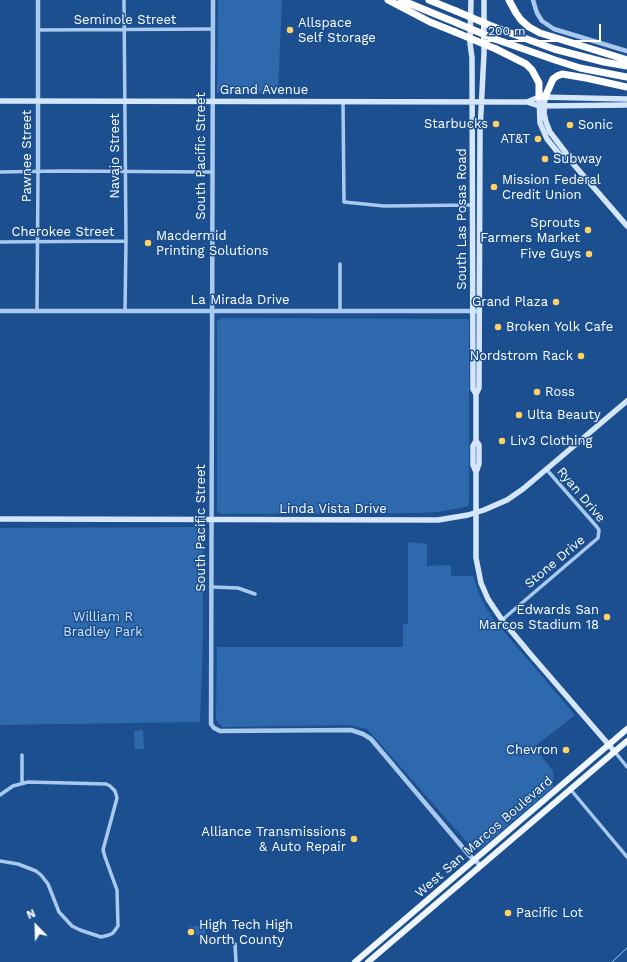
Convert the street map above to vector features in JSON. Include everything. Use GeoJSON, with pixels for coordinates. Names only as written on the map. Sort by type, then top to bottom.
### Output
{"type":"FeatureCollection","features":[{"type":"Feature","properties":{"kind":"highway"},"geometry":{"type":"LineString","coordinates":[[388,0],[430,22],[496,49],[526,64],[532,70],[539,83],[542,97]]}},
{"type":"Feature","properties":{"kind":"highway"},"geometry":{"type":"LineString","coordinates":[[401,0],[495,39],[555,60],[580,68],[627,77]]}},
{"type":"Feature","properties":{"kind":"highway"},"geometry":{"type":"LineString","coordinates":[[429,0],[494,27],[554,49],[604,62],[627,66]]}},
{"type":"Feature","properties":{"kind":"highway"},"geometry":{"type":"LineString","coordinates":[[437,0],[456,11]]}},
{"type":"Feature","properties":{"kind":"highway"},"geometry":{"type":"LineString","coordinates":[[509,0],[521,20],[529,27],[540,33],[627,60]]}},
{"type":"Feature","properties":{"kind":"highway"},"geometry":{"type":"LineString","coordinates":[[542,97],[553,79],[562,74],[627,87]]}},
{"type":"Feature","properties":{"kind":"main road","name":"South Las Posas Road"},"geometry":{"type":"LineString","coordinates":[[472,0],[470,43],[472,58],[473,389],[476,394]]}},
{"type":"Feature","properties":{"kind":"main road","name":"South Las Posas Road"},"geometry":{"type":"LineString","coordinates":[[484,0],[484,53],[480,131],[479,388],[476,394],[476,441],[479,445],[479,464],[476,472],[476,546],[478,569],[481,583],[488,599],[502,620],[615,752]]}},
{"type":"Feature","properties":{"kind":"main road","name":"Grand Avenue"},"geometry":{"type":"LineString","coordinates":[[527,102],[542,97],[627,99]]}},
{"type":"Feature","properties":{"kind":"main road"},"geometry":{"type":"LineString","coordinates":[[542,97],[540,123],[548,139],[560,155],[569,159],[627,226]]}},
{"type":"Feature","properties":{"kind":"main road"},"geometry":{"type":"LineString","coordinates":[[591,106],[593,102],[606,101],[613,98]]}},
{"type":"Feature","properties":{"kind":"main road","name":"Grand Avenue"},"geometry":{"type":"LineString","coordinates":[[0,101],[482,101],[527,102],[542,106],[627,105]]}},
{"type":"Feature","properties":{"kind":"main road"},"geometry":{"type":"LineString","coordinates":[[542,106],[550,132],[566,153]]}},
{"type":"Feature","properties":{"kind":"main road","name":"Linda Vista Drive"},"geometry":{"type":"LineString","coordinates":[[0,519],[438,520],[476,513],[507,500],[523,489],[627,402]]}},
{"type":"Feature","properties":{"kind":"main road","name":"West San Marcos Boulevard"},"geometry":{"type":"LineString","coordinates":[[355,962],[627,729]]}},
{"type":"Feature","properties":{"kind":"main road","name":"West San Marcos Boulevard"},"geometry":{"type":"LineString","coordinates":[[368,962],[627,741]]}},
{"type":"Feature","properties":{"kind":"street","name":"Pawnee Street"},"geometry":{"type":"LineString","coordinates":[[37,311],[38,0]]}},
{"type":"Feature","properties":{"kind":"street","name":"Navajo Street"},"geometry":{"type":"LineString","coordinates":[[124,0],[126,241],[125,311]]}},
{"type":"Feature","properties":{"kind":"street","name":"South Pacific Street"},"geometry":{"type":"LineString","coordinates":[[213,0],[211,720],[214,728],[220,730],[351,730],[363,734],[371,739],[481,866]]}},
{"type":"Feature","properties":{"kind":"street"},"geometry":{"type":"LineString","coordinates":[[533,0],[537,13],[542,21],[554,29],[627,51]]}},
{"type":"Feature","properties":{"kind":"street","name":"Seminole Street"},"geometry":{"type":"LineString","coordinates":[[38,30],[213,29]]}},
{"type":"Feature","properties":{"kind":"street"},"geometry":{"type":"LineString","coordinates":[[343,102],[344,202],[384,206],[473,206]]}},
{"type":"Feature","properties":{"kind":"street"},"geometry":{"type":"LineString","coordinates":[[566,153],[569,159]]}},
{"type":"Feature","properties":{"kind":"street"},"geometry":{"type":"LineString","coordinates":[[0,172],[212,172]]}},
{"type":"Feature","properties":{"kind":"street","name":"Cherokee Street"},"geometry":{"type":"LineString","coordinates":[[0,242],[126,241]]}},
{"type":"Feature","properties":{"kind":"street"},"geometry":{"type":"LineString","coordinates":[[340,264],[340,311]]}},
{"type":"Feature","properties":{"kind":"street","name":"La Mirada Drive"},"geometry":{"type":"LineString","coordinates":[[0,311],[480,311]]}},
{"type":"Feature","properties":{"kind":"street","name":"Ryan Drive"},"geometry":{"type":"LineString","coordinates":[[547,470],[597,527],[599,534]]}},
{"type":"Feature","properties":{"kind":"street","name":"Stone Drive"},"geometry":{"type":"LineString","coordinates":[[502,620],[596,541],[599,534]]}},
{"type":"Feature","properties":{"kind":"street"},"geometry":{"type":"LineString","coordinates":[[212,587],[238,588],[255,594]]}},
{"type":"Feature","properties":{"kind":"street"},"geometry":{"type":"LineString","coordinates":[[615,752],[627,767]]}},
{"type":"Feature","properties":{"kind":"street"},"geometry":{"type":"LineString","coordinates":[[22,755],[22,783]]}},
{"type":"Feature","properties":{"kind":"street"},"geometry":{"type":"LineString","coordinates":[[0,794],[22,783],[60,782],[106,784],[115,791],[116,798],[103,850],[117,890],[118,922],[113,933],[101,937],[80,930],[66,921],[59,912],[48,884],[36,871],[18,864],[0,861]]}},
{"type":"Feature","properties":{"kind":"street"},"geometry":{"type":"LineString","coordinates":[[571,790],[627,857]]}},
{"type":"Feature","properties":{"kind":"street"},"geometry":{"type":"LineString","coordinates":[[235,944],[236,962]]}},
{"type":"Feature","properties":{"kind":"green space"},"geometry":{"type":"Polygon","coordinates":[[[218,0],[282,0],[278,93],[217,93],[218,0]]]}},
{"type":"Feature","properties":{"kind":"green space"},"geometry":{"type":"Polygon","coordinates":[[[221,318],[468,319],[468,506],[438,512],[418,513],[219,513],[217,511],[217,321],[221,318]]]}},
{"type":"Feature","properties":{"kind":"green space","name":"William R Bradley Park"},"geometry":{"type":"Polygon","coordinates":[[[203,527],[203,639],[200,722],[0,725],[0,528],[203,527]]]}},
{"type":"Feature","properties":{"kind":"green space"},"geometry":{"type":"Polygon","coordinates":[[[408,542],[427,544],[427,566],[451,565],[451,576],[473,576],[485,606],[494,620],[575,715],[534,747],[553,771],[553,787],[479,850],[473,849],[367,729],[350,725],[223,727],[216,719],[217,647],[403,647],[403,624],[408,624],[408,542]]]}},
{"type":"Feature","properties":{"kind":"green space"},"geometry":{"type":"Polygon","coordinates":[[[143,730],[144,749],[135,749],[134,731],[143,730]]]}},
{"type":"Feature","properties":{"kind":"green space"},"geometry":{"type":"Polygon","coordinates":[[[189,926],[205,926],[205,935],[190,935],[189,926]]]}},
{"type":"Feature","properties":{"kind":"waterway"},"geometry":{"type":"LineString","coordinates":[[612,962],[627,948]]}},
{"type":"Feature","properties":{"kind":"place","name":"Allspace Self Storage"},"geometry":{"type":"Point","coordinates":[290,30]}},
{"type":"Feature","properties":{"kind":"place","name":"Starbucks"},"geometry":{"type":"Point","coordinates":[496,124]}},
{"type":"Feature","properties":{"kind":"place","name":"Sonic"},"geometry":{"type":"Point","coordinates":[570,125]}},
{"type":"Feature","properties":{"kind":"place","name":"AT&T"},"geometry":{"type":"Point","coordinates":[538,139]}},
{"type":"Feature","properties":{"kind":"place","name":"Subway"},"geometry":{"type":"Point","coordinates":[545,159]}},
{"type":"Feature","properties":{"kind":"place","name":"Mission Federal Credit Union"},"geometry":{"type":"Point","coordinates":[494,187]}},
{"type":"Feature","properties":{"kind":"place","name":"Sprouts Farmers Market"},"geometry":{"type":"Point","coordinates":[588,230]}},
{"type":"Feature","properties":{"kind":"place","name":"Macdermid Printing Solutions"},"geometry":{"type":"Point","coordinates":[148,243]}},
{"type":"Feature","properties":{"kind":"place","name":"Five Guys"},"geometry":{"type":"Point","coordinates":[589,254]}},
{"type":"Feature","properties":{"kind":"place","name":"Grand Plaza"},"geometry":{"type":"Point","coordinates":[556,302]}},
{"type":"Feature","properties":{"kind":"place","name":"Broken Yolk Cafe"},"geometry":{"type":"Point","coordinates":[498,327]}},
{"type":"Feature","properties":{"kind":"place","name":"Nordstrom Rack"},"geometry":{"type":"Point","coordinates":[581,356]}},
{"type":"Feature","properties":{"kind":"place","name":"Ross"},"geometry":{"type":"Point","coordinates":[537,392]}},
{"type":"Feature","properties":{"kind":"place","name":"Ulta Beauty"},"geometry":{"type":"Point","coordinates":[519,415]}},
{"type":"Feature","properties":{"kind":"place","name":"Liv3 Clothing"},"geometry":{"type":"Point","coordinates":[502,441]}},
{"type":"Feature","properties":{"kind":"place","name":"Edwards San Marcos Stadium 18"},"geometry":{"type":"Point","coordinates":[607,617]}},
{"type":"Feature","properties":{"kind":"place","name":"Chevron"},"geometry":{"type":"Point","coordinates":[566,750]}},
{"type":"Feature","properties":{"kind":"place","name":"Alliance Transmissions & Auto Repair"},"geometry":{"type":"Point","coordinates":[354,839]}},
{"type":"Feature","properties":{"kind":"place","name":"Pacific Lot"},"geometry":{"type":"Point","coordinates":[508,913]}},
{"type":"Feature","properties":{"kind":"place","name":"High Tech High North County"},"geometry":{"type":"Point","coordinates":[191,932]}}]}
